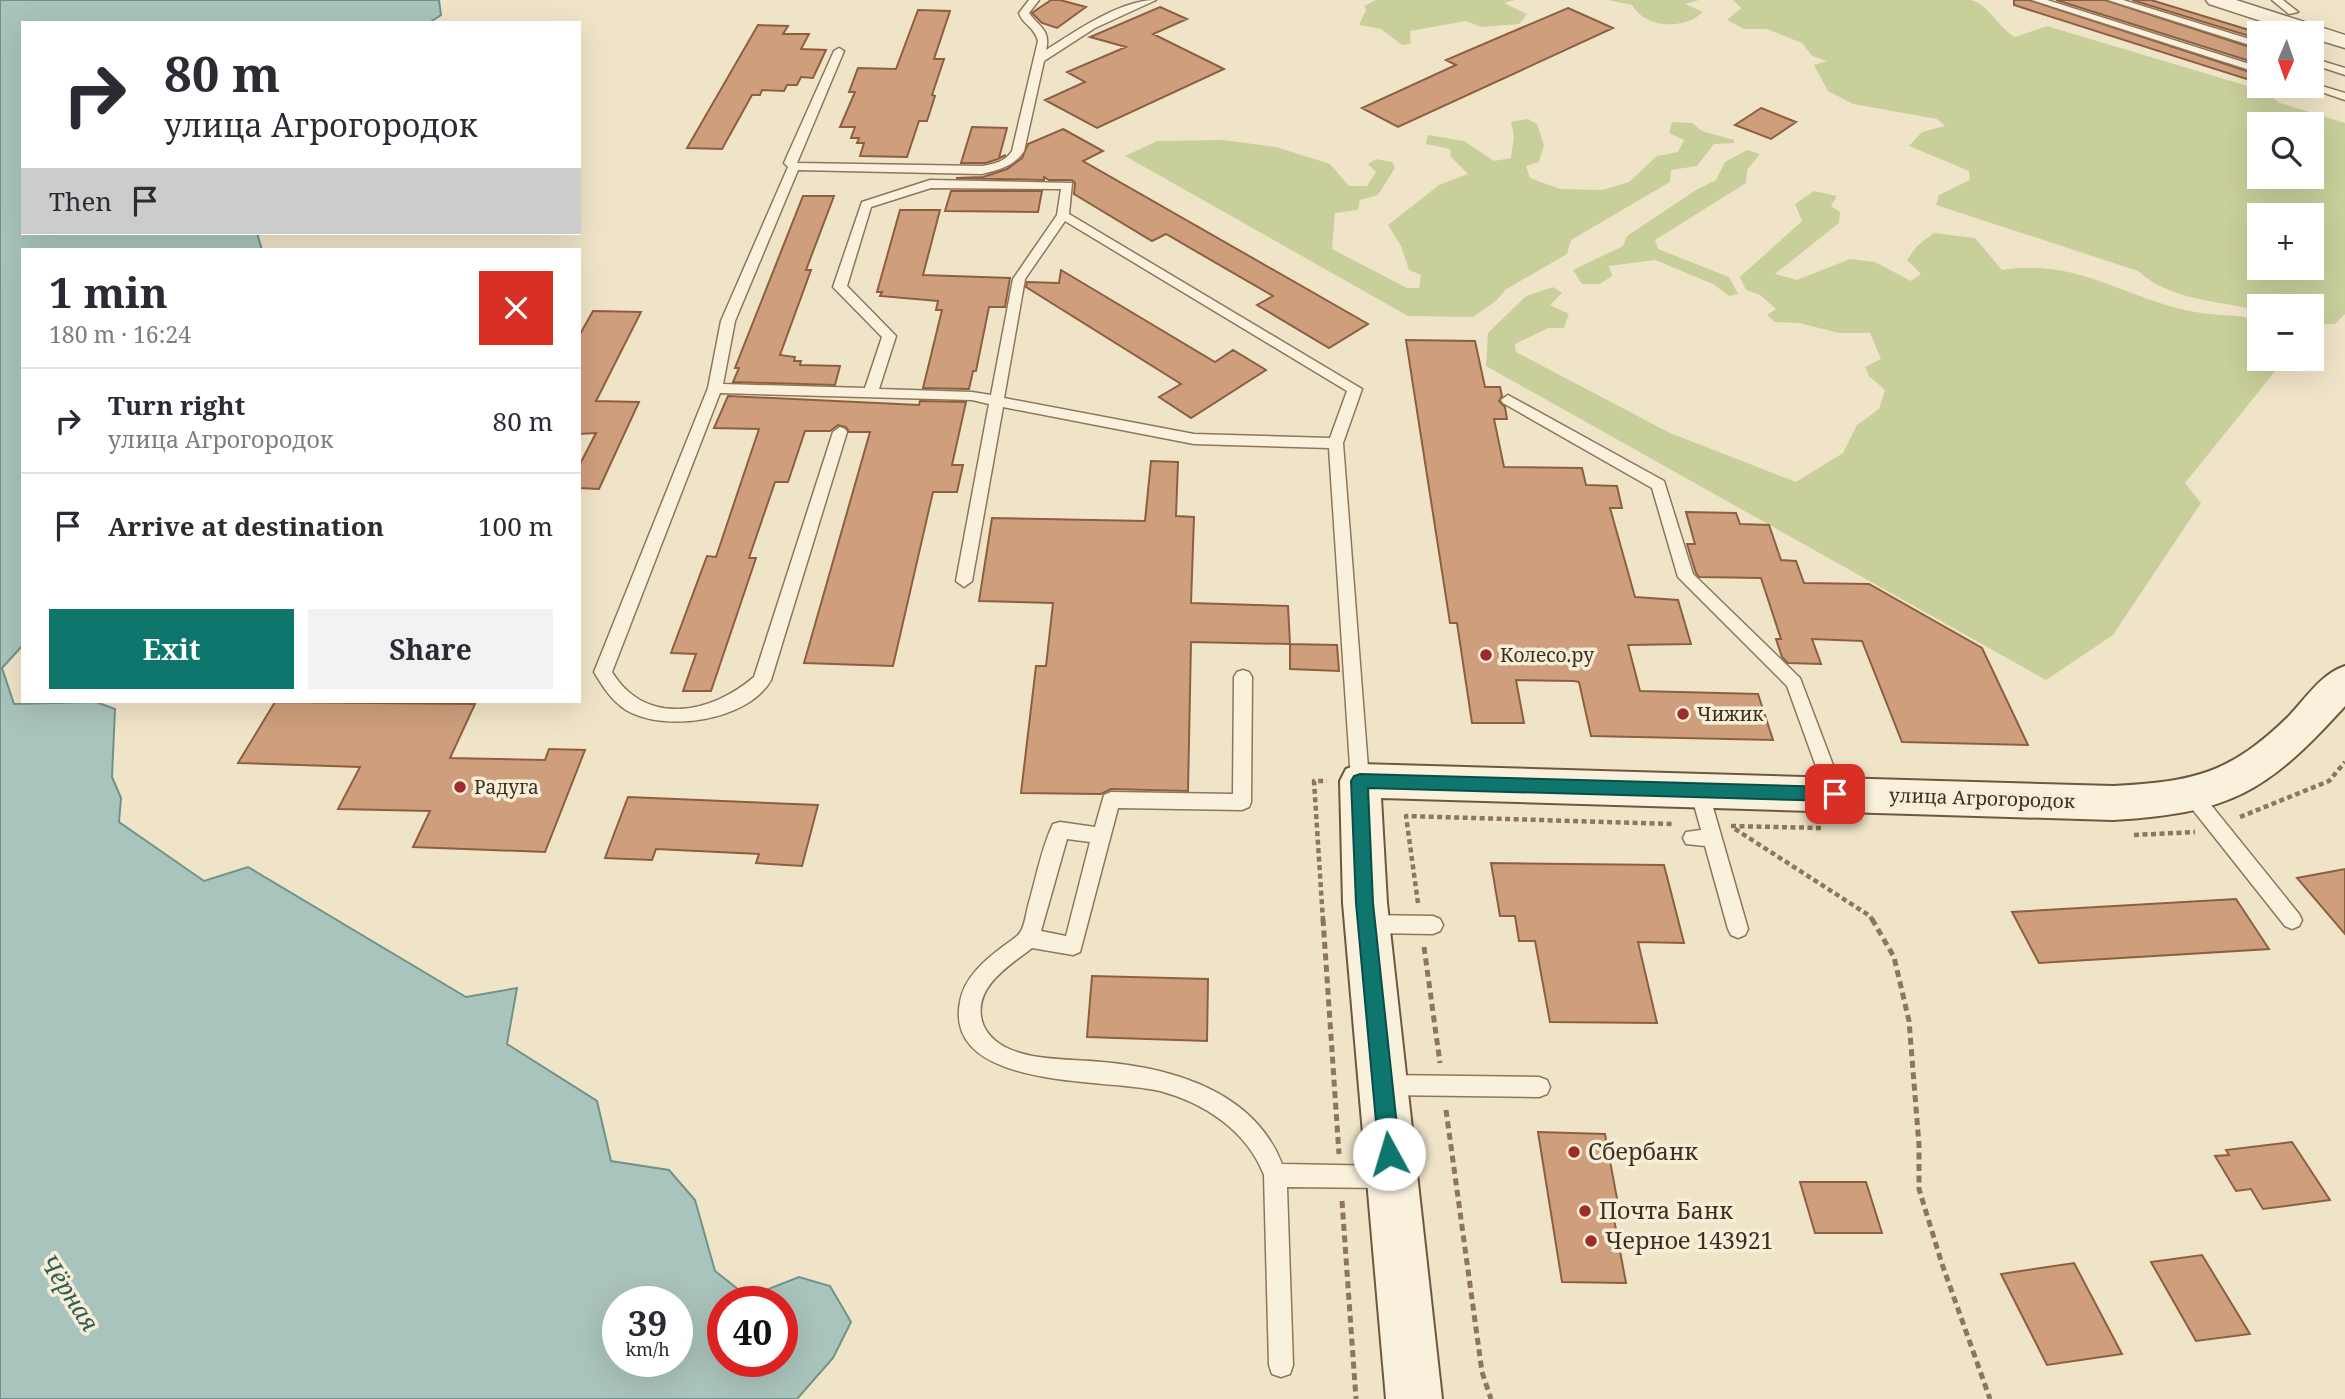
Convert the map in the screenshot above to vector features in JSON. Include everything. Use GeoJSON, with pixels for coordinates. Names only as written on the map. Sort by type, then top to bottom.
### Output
{"type":"FeatureCollection","features":[{"type":"Feature","properties":{"kind":"street"},"geometry":{"type":"LineString","coordinates":[[2216,0],[2345,41]]}},
{"type":"Feature","properties":{"kind":"street","name":"улица Агрогородок"},"geometry":{"type":"LineString","coordinates":[[1360,781],[2113,803],[2154,801],[2220,787],[2247,773],[2273,755],[2345,681]]}},
{"type":"Feature","properties":{"kind":"street"},"geometry":{"type":"LineString","coordinates":[[1360,781],[1360,834],[1367,924],[1414,1399]]}},
{"type":"Feature","properties":{"kind":"lane"},"geometry":{"type":"LineString","coordinates":[[839,51],[790,163],[794,166],[982,170],[1000,166],[1012,160],[1018,151],[1038,61],[1043,34],[1028,21],[1024,13],[1034,0]]}},
{"type":"Feature","properties":{"kind":"lane"},"geometry":{"type":"LineString","coordinates":[[1038,61],[1091,26],[1152,0]]}},
{"type":"Feature","properties":{"kind":"lane"},"geometry":{"type":"LineString","coordinates":[[2037,0],[2247,66]]}},
{"type":"Feature","properties":{"kind":"lane"},"geometry":{"type":"LineString","coordinates":[[2113,0],[2247,41]]}},
{"type":"Feature","properties":{"kind":"lane"},"geometry":{"type":"LineString","coordinates":[[2277,0],[2292,12]]}},
{"type":"Feature","properties":{"kind":"lane"},"geometry":{"type":"LineString","coordinates":[[2324,66],[2345,74],[2330,92]]}},
{"type":"Feature","properties":{"kind":"lane"},"geometry":{"type":"LineString","coordinates":[[2324,90],[2345,97]]}},
{"type":"Feature","properties":{"kind":"lane"},"geometry":{"type":"LineString","coordinates":[[794,166],[728,321],[715,388],[603,672],[615,694],[638,708],[668,715],[705,714],[739,700],[762,680],[840,432]]}},
{"type":"Feature","properties":{"kind":"lane"},"geometry":{"type":"LineString","coordinates":[[871,393],[888,336],[840,287],[866,205],[930,184],[1068,186],[1063,215],[1019,279],[964,580]]}},
{"type":"Feature","properties":{"kind":"lane"},"geometry":{"type":"LineString","coordinates":[[1063,215],[1355,389],[1336,443],[1360,781]]}},
{"type":"Feature","properties":{"kind":"lane"},"geometry":{"type":"LineString","coordinates":[[715,388],[972,396],[1194,439],[1336,443]]}},
{"type":"Feature","properties":{"kind":"lane"},"geometry":{"type":"LineString","coordinates":[[1508,400],[1659,485],[1686,576],[1794,683],[1835,794]]}},
{"type":"Feature","properties":{"kind":"lane"},"geometry":{"type":"LineString","coordinates":[[1030,938],[1073,946],[1111,800],[1242,802],[1243,677]]}},
{"type":"Feature","properties":{"kind":"lane"},"geometry":{"type":"LineString","coordinates":[[1699,790],[1702,838],[1738,929]]}},
{"type":"Feature","properties":{"kind":"lane"},"geometry":{"type":"LineString","coordinates":[[2192,794],[2292,920]]}},
{"type":"Feature","properties":{"kind":"lane"},"geometry":{"type":"LineString","coordinates":[[1101,836],[1060,830],[1030,938],[975,985],[969,1007],[970,1019],[979,1040],[1007,1058],[1161,1081],[1230,1112],[1260,1141],[1270,1158],[1275,1175],[1281,1365]]}},
{"type":"Feature","properties":{"kind":"lane"},"geometry":{"type":"LineString","coordinates":[[1367,924],[1433,925]]}},
{"type":"Feature","properties":{"kind":"lane"},"geometry":{"type":"LineString","coordinates":[[1382,1085],[1539,1087]]}},
{"type":"Feature","properties":{"kind":"lane"},"geometry":{"type":"LineString","coordinates":[[1275,1175],[1392,1178]]}},
{"type":"Feature","properties":{"kind":"path"},"geometry":{"type":"LineString","coordinates":[[2217,826],[2329,780],[2345,762]]}},
{"type":"Feature","properties":{"kind":"path"},"geometry":{"type":"LineString","coordinates":[[1356,1399],[1314,781],[1360,781]]}},
{"type":"Feature","properties":{"kind":"path"},"geometry":{"type":"LineString","coordinates":[[1730,826],[1870,916],[1894,957],[1909,1021],[1910,1071],[1919,1145],[1919,1189],[1941,1264],[1990,1399]]}},
{"type":"Feature","properties":{"kind":"green space"},"geometry":{"type":"Polygon","coordinates":[[[1376,0],[1515,0],[1504,3],[1527,14],[1519,24],[1481,27],[1466,21],[1410,31],[1411,44],[1402,45],[1381,29],[1359,25],[1366,10],[1364,6],[1376,0]]]}},
{"type":"Feature","properties":{"kind":"green space"},"geometry":{"type":"Polygon","coordinates":[[[1608,0],[1699,0],[1685,4],[1703,12],[1686,22],[1655,23],[1638,13],[1632,5],[1608,0]]]}},
{"type":"Feature","properties":{"kind":"green space"},"geometry":{"type":"Polygon","coordinates":[[[1733,0],[1971,0],[1984,7],[2015,37],[2047,26],[2247,86],[2247,98],[2273,98],[2309,112],[2247,112],[2247,189],[2324,189],[2324,117],[2345,123],[2345,314],[2335,324],[2324,324],[2324,294],[2247,294],[2247,309],[2180,294],[2151,281],[2138,271],[1936,205],[1939,195],[1970,180],[1969,171],[1909,146],[1922,132],[1945,126],[1937,119],[1853,104],[1828,91],[1814,65],[1827,61],[1812,56],[1802,43],[1767,29],[1744,29],[1727,20],[1741,8],[1733,0]]]}},
{"type":"Feature","properties":{"kind":"green space"},"geometry":{"type":"Polygon","coordinates":[[[1528,119],[1537,124],[1544,145],[1539,162],[1526,166],[1530,178],[1560,189],[1602,190],[1629,182],[1657,156],[1678,152],[1684,140],[1669,133],[1672,122],[1692,123],[1702,131],[1734,140],[1734,143],[1714,144],[1697,166],[1671,170],[1670,182],[1571,240],[1567,254],[1505,290],[1497,300],[1473,317],[1408,316],[1125,156],[1157,141],[1223,140],[1276,147],[1330,164],[1349,186],[1367,186],[1376,172],[1368,164],[1376,159],[1392,162],[1395,168],[1378,195],[1360,200],[1358,210],[1335,213],[1332,249],[1407,288],[1419,288],[1421,275],[1409,270],[1401,246],[1388,225],[1439,185],[1468,174],[1451,157],[1450,149],[1426,144],[1428,135],[1464,141],[1494,161],[1511,158],[1514,136],[1511,122],[1528,119]]]}},
{"type":"Feature","properties":{"kind":"green space"},"geometry":{"type":"Polygon","coordinates":[[[1747,150],[1760,154],[1747,170],[1746,183],[1655,240],[1658,249],[1729,277],[1738,294],[1729,296],[1713,284],[1655,260],[1609,266],[1612,276],[1600,284],[1582,284],[1573,270],[1623,246],[1627,236],[1696,190],[1716,180],[1725,162],[1747,150]]]}},
{"type":"Feature","properties":{"kind":"green space"},"geometry":{"type":"Polygon","coordinates":[[[1814,191],[1837,196],[1831,206],[1840,212],[1839,223],[1775,274],[1797,280],[1850,259],[1875,262],[1911,281],[1921,274],[1907,260],[1917,246],[1934,233],[1975,238],[2002,270],[2053,269],[2099,281],[2165,305],[2207,314],[2247,318],[2247,371],[2275,371],[2185,483],[2201,503],[2113,635],[2046,680],[1486,366],[1488,333],[1526,296],[1553,287],[1562,293],[1550,305],[1569,314],[1564,328],[1548,328],[1515,344],[1516,352],[1670,433],[1796,482],[1843,453],[1857,425],[1879,409],[1885,390],[1869,376],[1865,367],[1881,359],[1870,333],[1839,333],[1799,323],[1775,322],[1767,315],[1776,309],[1760,295],[1746,290],[1740,277],[1802,221],[1795,204],[1814,191]]]}},
{"type":"Feature","properties":{"kind":"water","name":"Чёрная"},"geometry":{"type":"Polygon","coordinates":[[[0,0],[439,0],[441,15],[432,21],[21,21],[21,235],[258,235],[261,248],[21,248],[21,647],[2,668],[14,704],[99,703],[115,709],[112,777],[121,798],[119,822],[204,881],[248,867],[466,997],[517,988],[507,1044],[597,1101],[611,1161],[669,1170],[695,1200],[715,1271],[734,1286],[707,1286],[707,1377],[798,1377],[798,1286],[776,1286],[799,1277],[830,1286],[851,1322],[833,1358],[797,1399],[0,1399],[0,0]]]}},
{"type":"Feature","properties":{"kind":"building"},"geometry":{"type":"Polygon","coordinates":[[[1051,0],[1086,7],[1057,28],[1042,23],[1032,13],[1051,0]]]}},
{"type":"Feature","properties":{"kind":"building"},"geometry":{"type":"Polygon","coordinates":[[[2014,0],[2029,0],[2247,71],[2247,79],[2014,5],[2014,0]]]}},
{"type":"Feature","properties":{"kind":"building"},"geometry":{"type":"Polygon","coordinates":[[[2056,0],[2105,0],[2247,46],[2247,60],[2056,0]]]}},
{"type":"Feature","properties":{"kind":"building"},"geometry":{"type":"Polygon","coordinates":[[[2132,0],[2151,0],[2247,29],[2247,35],[2132,0]]]}},
{"type":"Feature","properties":{"kind":"building"},"geometry":{"type":"Polygon","coordinates":[[[1160,7],[1187,19],[1153,34],[1224,69],[1097,128],[1045,100],[1085,82],[1067,72],[1126,47],[1090,37],[1160,7]]]}},
{"type":"Feature","properties":{"kind":"building"},"geometry":{"type":"Polygon","coordinates":[[[1568,8],[1613,28],[1398,127],[1362,108],[1456,65],[1446,60],[1568,8]]]}},
{"type":"Feature","properties":{"kind":"building"},"geometry":{"type":"Polygon","coordinates":[[[918,10],[950,11],[934,59],[944,59],[927,121],[919,121],[907,157],[860,156],[864,143],[857,143],[859,138],[851,138],[855,127],[840,127],[855,92],[849,92],[858,68],[896,69],[918,10]]]}},
{"type":"Feature","properties":{"kind":"building"},"geometry":{"type":"Polygon","coordinates":[[[758,25],[788,26],[783,34],[809,34],[801,49],[826,50],[813,78],[801,77],[797,85],[787,85],[784,91],[762,90],[760,95],[752,95],[722,149],[687,148],[758,25]]]}},
{"type":"Feature","properties":{"kind":"building"},"geometry":{"type":"Polygon","coordinates":[[[1761,108],[1796,122],[1771,139],[1735,125],[1761,108]]]}},
{"type":"Feature","properties":{"kind":"building"},"geometry":{"type":"Polygon","coordinates":[[[972,127],[1007,128],[999,158],[1006,155],[998,159],[986,163],[961,163],[972,127]]]}},
{"type":"Feature","properties":{"kind":"building"},"geometry":{"type":"Polygon","coordinates":[[[1063,129],[1103,151],[1083,161],[1368,324],[1329,348],[1257,305],[1273,296],[1166,234],[1152,241],[1074,194],[1075,183],[1072,180],[1049,180],[1044,177],[1044,180],[956,178],[983,177],[1007,169],[1022,158],[1028,144],[1063,129]]]}},
{"type":"Feature","properties":{"kind":"building"},"geometry":{"type":"Polygon","coordinates":[[[951,191],[1042,191],[1038,212],[945,211],[951,191]]]}},
{"type":"Feature","properties":{"kind":"building"},"geometry":{"type":"Polygon","coordinates":[[[803,196],[834,196],[806,270],[811,270],[780,355],[795,357],[794,361],[801,361],[800,365],[840,366],[835,385],[733,382],[739,368],[735,368],[803,196]]]}},
{"type":"Feature","properties":{"kind":"building"},"geometry":{"type":"Polygon","coordinates":[[[900,210],[940,210],[923,275],[1010,278],[1005,307],[989,307],[976,371],[973,371],[969,389],[923,388],[942,310],[936,310],[938,301],[880,296],[882,292],[877,292],[900,210]]]}},
{"type":"Feature","properties":{"kind":"building"},"geometry":{"type":"Polygon","coordinates":[[[1061,270],[1215,362],[1233,350],[1266,370],[1191,418],[1159,397],[1181,384],[1026,287],[1027,282],[1059,283],[1061,270]]]}},
{"type":"Feature","properties":{"kind":"building"},"geometry":{"type":"Polygon","coordinates":[[[593,311],[641,312],[596,401],[639,402],[599,489],[581,488],[581,462],[596,433],[581,434],[581,332],[593,311]]]}},
{"type":"Feature","properties":{"kind":"building"},"geometry":{"type":"Polygon","coordinates":[[[1406,340],[1475,341],[1485,387],[1500,387],[1502,396],[1499,401],[1505,407],[1507,419],[1494,419],[1504,467],[1582,468],[1586,485],[1617,486],[1622,508],[1610,508],[1635,597],[1678,600],[1691,644],[1628,645],[1640,691],[1758,694],[1773,740],[1591,736],[1579,682],[1574,681],[1516,680],[1524,723],[1472,723],[1457,623],[1450,623],[1406,340]]]}},
{"type":"Feature","properties":{"kind":"building"},"geometry":{"type":"Polygon","coordinates":[[[728,396],[919,405],[920,401],[966,402],[952,465],[963,465],[957,492],[933,492],[893,666],[804,663],[870,432],[849,432],[846,427],[838,425],[830,431],[805,431],[788,482],[775,482],[749,558],[756,558],[711,691],[683,691],[696,654],[671,653],[707,556],[716,557],[759,429],[714,428],[728,396]]]}},
{"type":"Feature","properties":{"kind":"building"},"geometry":{"type":"Polygon","coordinates":[[[1151,461],[1178,462],[1176,516],[1194,517],[1191,603],[1288,606],[1290,644],[1191,642],[1188,791],[1111,789],[1101,794],[1021,793],[1036,666],[1046,666],[1053,603],[979,601],[992,518],[1145,521],[1151,461]]]}},
{"type":"Feature","properties":{"kind":"building"},"geometry":{"type":"Polygon","coordinates":[[[1686,512],[1736,513],[1740,524],[1769,525],[1781,560],[1796,561],[1804,583],[1869,584],[1982,648],[2028,745],[1902,742],[1862,641],[1812,639],[1821,664],[1788,663],[1782,657],[1776,639],[1781,639],[1761,578],[1699,577],[1696,573],[1687,544],[1695,544],[1686,512]]]}},
{"type":"Feature","properties":{"kind":"building"},"geometry":{"type":"Polygon","coordinates":[[[1290,644],[1337,645],[1339,671],[1290,669],[1290,644]]]}},
{"type":"Feature","properties":{"kind":"building","name":"Радуга"},"geometry":{"type":"Polygon","coordinates":[[[274,703],[475,704],[450,758],[545,760],[549,749],[585,750],[545,852],[413,847],[430,811],[338,809],[360,767],[238,763],[274,703]]]}},
{"type":"Feature","properties":{"kind":"building"},"geometry":{"type":"Polygon","coordinates":[[[628,797],[818,805],[802,866],[756,863],[759,854],[656,849],[652,860],[605,858],[628,797]]]}},
{"type":"Feature","properties":{"kind":"building"},"geometry":{"type":"Polygon","coordinates":[[[1491,863],[1664,865],[1684,943],[1638,942],[1657,1023],[1550,1022],[1535,941],[1519,941],[1515,916],[1500,916],[1491,863]]]}},
{"type":"Feature","properties":{"kind":"building"},"geometry":{"type":"Polygon","coordinates":[[[2345,869],[2345,934],[2297,878],[2345,869]]]}},
{"type":"Feature","properties":{"kind":"building"},"geometry":{"type":"Polygon","coordinates":[[[2236,899],[2269,949],[2039,963],[2012,912],[2236,899]]]}},
{"type":"Feature","properties":{"kind":"building"},"geometry":{"type":"Polygon","coordinates":[[[1092,976],[1208,979],[1207,1041],[1087,1037],[1092,976]]]}},
{"type":"Feature","properties":{"kind":"building"},"geometry":{"type":"Polygon","coordinates":[[[1538,1132],[1605,1134],[1621,1220],[1614,1219],[1626,1283],[1562,1282],[1538,1132]]]}},
{"type":"Feature","properties":{"kind":"building"},"geometry":{"type":"Polygon","coordinates":[[[2292,1142],[2330,1200],[2263,1209],[2251,1189],[2236,1191],[2215,1156],[2229,1155],[2226,1150],[2292,1142]]]}},
{"type":"Feature","properties":{"kind":"building"},"geometry":{"type":"Polygon","coordinates":[[[1800,1182],[1866,1182],[1882,1233],[1815,1233],[1800,1182]]]}},
{"type":"Feature","properties":{"kind":"building"},"geometry":{"type":"Polygon","coordinates":[[[2202,1255],[2250,1334],[2196,1341],[2151,1262],[2202,1255]]]}},
{"type":"Feature","properties":{"kind":"building"},"geometry":{"type":"Polygon","coordinates":[[[2074,1263],[2122,1354],[2047,1365],[2001,1274],[2074,1263]]]}},
{"type":"Feature","properties":{"kind":"place","name":"Колесо.ру"},"geometry":{"type":"Point","coordinates":[1486,655]}},
{"type":"Feature","properties":{"kind":"place","name":"Чижик"},"geometry":{"type":"Point","coordinates":[1683,714]}},
{"type":"Feature","properties":{"kind":"place","name":"Радуга"},"geometry":{"type":"Point","coordinates":[460,787]}},
{"type":"Feature","properties":{"kind":"place","name":"Сбербанк"},"geometry":{"type":"Point","coordinates":[1574,1152]}},
{"type":"Feature","properties":{"kind":"place","name":"Почта Банк"},"geometry":{"type":"Point","coordinates":[1585,1211]}},
{"type":"Feature","properties":{"kind":"place","name":"Черное 143921"},"geometry":{"type":"Point","coordinates":[1591,1241]}},
{"type":"Feature","properties":{"kind":"route"},"geometry":{"type":"LineString","coordinates":[[1389,1154],[1364,903],[1360,781],[1835,794]]}}]}
